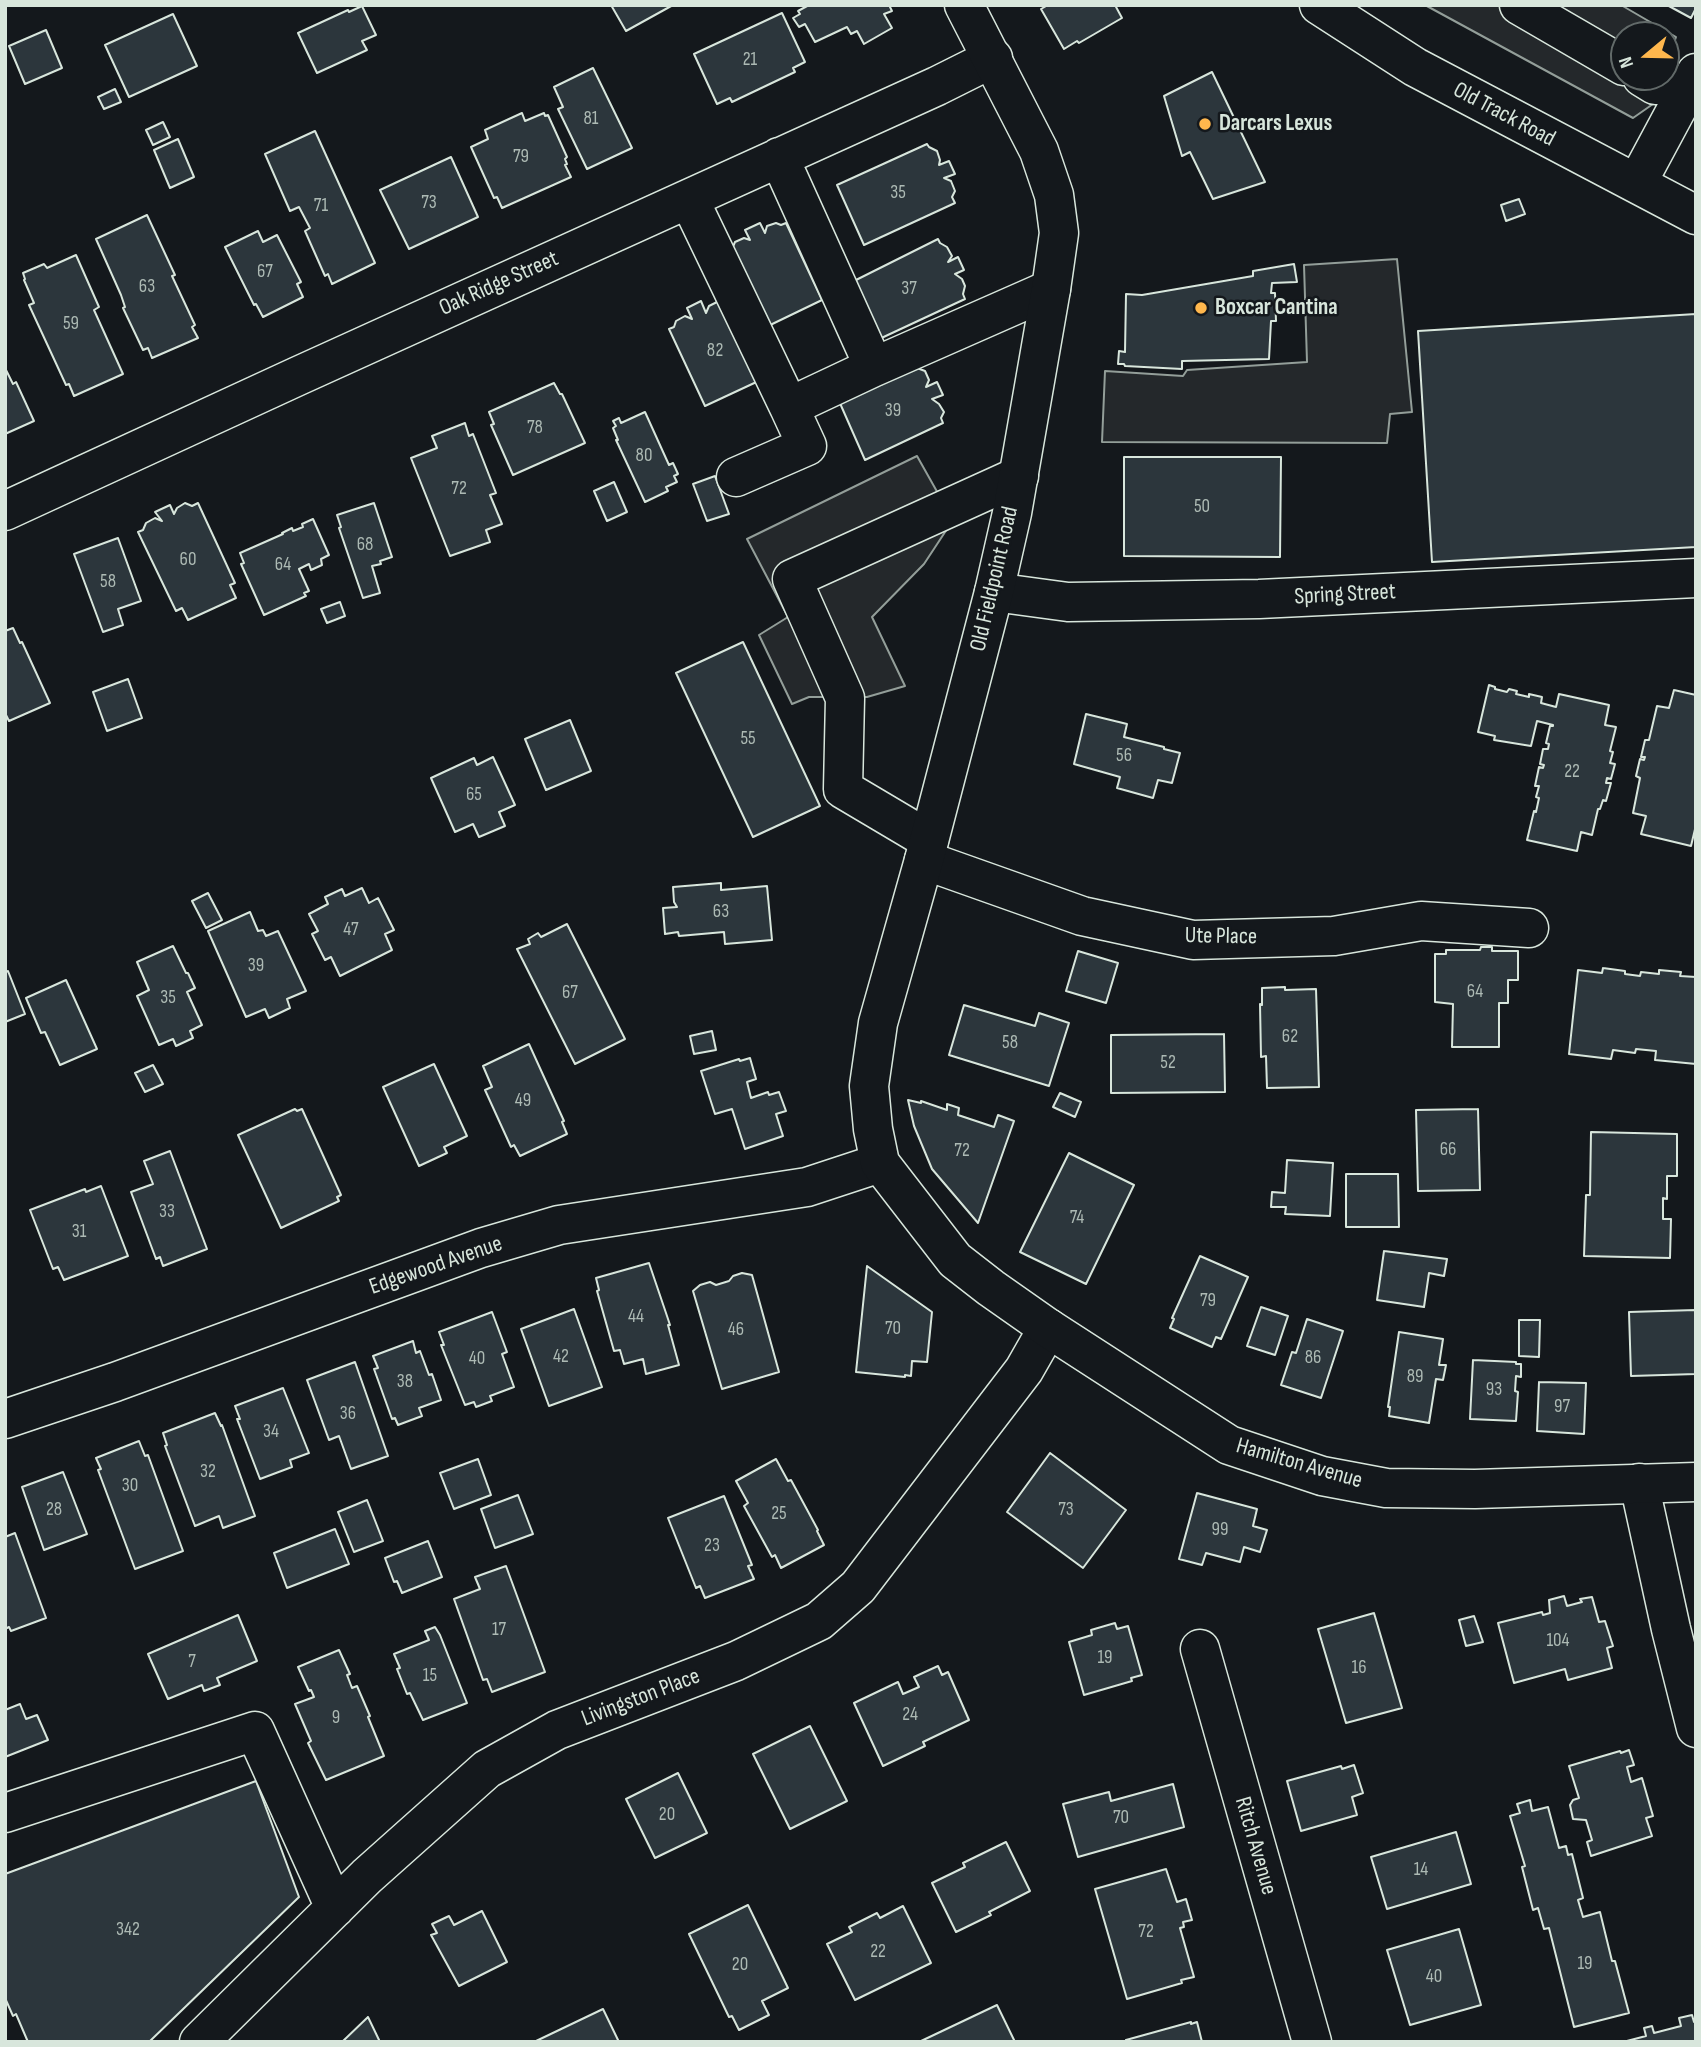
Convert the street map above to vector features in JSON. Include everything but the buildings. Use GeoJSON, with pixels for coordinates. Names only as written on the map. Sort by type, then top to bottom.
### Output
{"type":"FeatureCollection","features":[{"type":"Feature","properties":{"kind":"street","name":"Old Fieldpoint Road"},"geometry":{"type":"LineString","coordinates":[[880,1163],[873,1129],[869,1086],[878,1023],[994,592],[1018,476],[1059,233],[1054,195],[1039,151],[964,5]]}},
{"type":"Feature","properties":{"kind":"street","name":"Old Track Road"},"geometry":{"type":"LineString","coordinates":[[1319,5],[1415,67],[1696,215]]}},
{"type":"Feature","properties":{"kind":"street"},"geometry":{"type":"LineString","coordinates":[[1519,5],[1610,58]]}},
{"type":"Feature","properties":{"kind":"street","name":"Oak Ridge Street"},"geometry":{"type":"LineString","coordinates":[[5,511],[937,86],[993,58]]}},
{"type":"Feature","properties":{"kind":"street"},"geometry":{"type":"LineString","coordinates":[[1637,183],[1694,82]]}},
{"type":"Feature","properties":{"kind":"street"},"geometry":{"type":"LineString","coordinates":[[779,157],[874,367]]}},
{"type":"Feature","properties":{"kind":"street"},"geometry":{"type":"LineString","coordinates":[[689,199],[807,446],[736,477]]}},
{"type":"Feature","properties":{"kind":"street"},"geometry":{"type":"LineString","coordinates":[[789,407],[1051,289]]}},
{"type":"Feature","properties":{"kind":"street","name":"Ute Place"},"geometry":{"type":"LineString","coordinates":[[1018,476],[792,579],[845,698],[843,789],[926,850],[1082,916],[1194,940],[1334,936],[1421,920],[1529,928]]}},
{"type":"Feature","properties":{"kind":"street","name":"Spring Street"},"geometry":{"type":"LineString","coordinates":[[994,592],[1068,602],[1245,599],[1696,578]]}},
{"type":"Feature","properties":{"kind":"street","name":"Hamilton Avenue"},"geometry":{"type":"LineString","coordinates":[[880,1163],[955,1260],[1048,1328],[1229,1445],[1322,1476],[1387,1488],[1475,1489],[1696,1482]]}},
{"type":"Feature","properties":{"kind":"street","name":"Edgewood Avenue"},"geometry":{"type":"LineString","coordinates":[[5,1419],[481,1248],[559,1224],[807,1187],[880,1163]]}},
{"type":"Feature","properties":{"kind":"street","name":"Livingston Place"},"geometry":{"type":"LineString","coordinates":[[199,2042],[367,1876],[487,1769],[556,1730],[736,1661],[819,1621],[858,1587],[1024,1370],[1048,1328]]}},
{"type":"Feature","properties":{"kind":"street"},"geometry":{"type":"LineString","coordinates":[[1639,1483],[1696,1728]]}},
{"type":"Feature","properties":{"kind":"street","name":"Ritch Avenue"},"geometry":{"type":"LineString","coordinates":[[1200,1649],[1311,2042]]}},
{"type":"Feature","properties":{"kind":"street"},"geometry":{"type":"LineString","coordinates":[[5,1813],[255,1731],[335,1908]]}},
{"type":"Feature","properties":{"kind":"shaded area"},"geometry":{"type":"Polygon","coordinates":[[[1425,5],[1621,5],[1648,21],[1610,21],[1610,91],[1658,91],[1653,104],[1633,118],[1425,5]]]}},
{"type":"Feature","properties":{"kind":"shaded area"},"geometry":{"type":"Polygon","coordinates":[[[1397,259],[1412,412],[1390,414],[1387,443],[1102,442],[1105,371],[1183,376],[1187,370],[1307,362],[1304,265],[1397,259]]]}},
{"type":"Feature","properties":{"kind":"shaded area"},"geometry":{"type":"Polygon","coordinates":[[[917,456],[953,520],[924,564],[872,617],[905,686],[867,697],[809,697],[792,704],[759,635],[788,617],[747,539],[917,456]]]}},
{"type":"Feature","properties":{"kind":"place","name":"Darcars Lexus"},"geometry":{"type":"Point","coordinates":[1205,124]}},
{"type":"Feature","properties":{"kind":"place","name":"Boxcar Cantina"},"geometry":{"type":"Point","coordinates":[1201,308]}}]}
